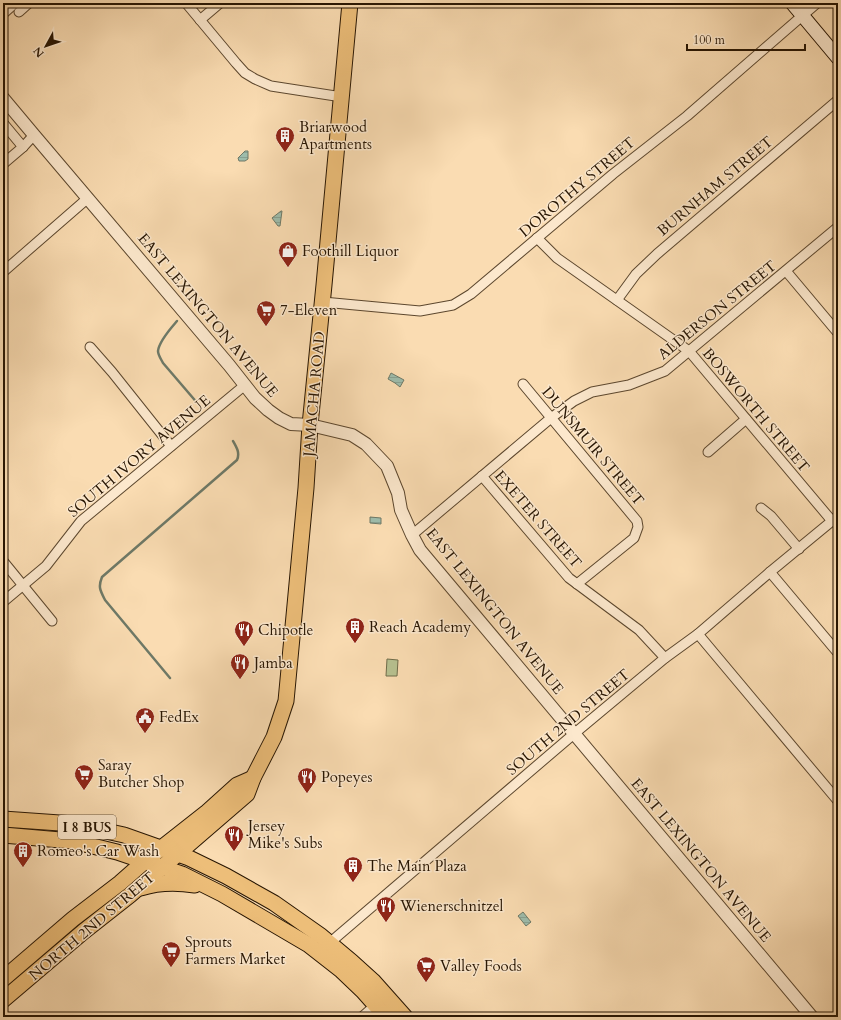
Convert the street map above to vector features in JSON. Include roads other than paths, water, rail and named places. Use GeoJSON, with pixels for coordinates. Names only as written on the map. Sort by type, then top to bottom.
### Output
{"type":"FeatureCollection","features":[{"type":"Feature","properties":{"kind":"main road","name":"JAMACHA ROAD"},"geometry":{"type":"LineString","coordinates":[[163,867],[247,794],[253,778],[274,737],[286,701],[306,488],[310,425],[323,302],[350,3]]}},
{"type":"Feature","properties":{"kind":"main road"},"geometry":{"type":"LineString","coordinates":[[792,3],[838,58]]}},
{"type":"Feature","properties":{"kind":"main road"},"geometry":{"type":"LineString","coordinates":[[145,861],[206,813],[237,785],[253,778]]}},
{"type":"Feature","properties":{"kind":"main road","name":"I 8 BUS"},"geometry":{"type":"LineString","coordinates":[[3,819],[74,824],[124,835],[178,853],[206,866],[274,903],[324,948],[373,981],[382,1001],[386,1017]]}},
{"type":"Feature","properties":{"kind":"main road"},"geometry":{"type":"LineString","coordinates":[[202,834],[202,854],[206,866]]}},
{"type":"Feature","properties":{"kind":"main road","name":"I 8 BUS"},"geometry":{"type":"LineString","coordinates":[[3,835],[72,841],[112,851],[163,867],[182,874],[211,888],[309,945],[324,948]]}},
{"type":"Feature","properties":{"kind":"main road"},"geometry":{"type":"LineString","coordinates":[[112,851],[121,863],[124,874],[120,883]]}},
{"type":"Feature","properties":{"kind":"main road","name":"NORTH 2ND STREET"},"geometry":{"type":"LineString","coordinates":[[3,979],[145,861]]}},
{"type":"Feature","properties":{"kind":"main road","name":"NORTH 2ND STREET"},"geometry":{"type":"LineString","coordinates":[[3,1000],[163,867]]}},
{"type":"Feature","properties":{"kind":"main road"},"geometry":{"type":"LineString","coordinates":[[137,889],[152,884],[167,882],[211,888]]}},
{"type":"Feature","properties":{"kind":"main road","name":"I 8 BUS"},"geometry":{"type":"LineString","coordinates":[[382,1001],[405,1017]]}},
{"type":"Feature","properties":{"kind":"street"},"geometry":{"type":"LineString","coordinates":[[3,14],[29,3]]}},
{"type":"Feature","properties":{"kind":"street"},"geometry":{"type":"LineString","coordinates":[[186,3],[236,63],[246,73],[255,79],[271,86],[342,97]]}},
{"type":"Feature","properties":{"kind":"street"},"geometry":{"type":"LineString","coordinates":[[200,20],[220,3]]}},
{"type":"Feature","properties":{"kind":"street","name":"DOROTHY STREET"},"geometry":{"type":"LineString","coordinates":[[323,302],[420,311],[453,305],[471,294],[613,174],[686,116],[817,3]]}},
{"type":"Feature","properties":{"kind":"street","name":"EAST LEXINGTON AVENUE"},"geometry":{"type":"LineString","coordinates":[[3,98],[263,406],[279,418],[291,424],[310,425],[352,435],[366,444],[387,466],[398,493],[401,510],[420,550],[812,1017]]}},
{"type":"Feature","properties":{"kind":"street","name":"BURNHAM STREET"},"geometry":{"type":"LineString","coordinates":[[617,300],[636,274],[657,254],[838,100]]}},
{"type":"Feature","properties":{"kind":"street"},"geometry":{"type":"LineString","coordinates":[[3,123],[23,147]]}},
{"type":"Feature","properties":{"kind":"street"},"geometry":{"type":"LineString","coordinates":[[3,164],[23,147],[34,135]]}},
{"type":"Feature","properties":{"kind":"street"},"geometry":{"type":"LineString","coordinates":[[3,272],[88,198]]}},
{"type":"Feature","properties":{"kind":"street","name":"ALDERSON STREET"},"geometry":{"type":"LineString","coordinates":[[412,535],[551,418],[574,401],[592,392],[628,385],[665,371],[838,227]]}},
{"type":"Feature","properties":{"kind":"street","name":"BOSWORTH STREET"},"geometry":{"type":"LineString","coordinates":[[537,238],[557,258],[689,351],[746,419],[835,519]]}},
{"type":"Feature","properties":{"kind":"street"},"geometry":{"type":"LineString","coordinates":[[786,271],[838,334]]}},
{"type":"Feature","properties":{"kind":"street"},"geometry":{"type":"LineString","coordinates":[[90,346],[171,446]]}},
{"type":"Feature","properties":{"kind":"street","name":"DUNSMUIR STREET"},"geometry":{"type":"LineString","coordinates":[[523,384],[637,521],[638,528],[634,538],[577,584]]}},
{"type":"Feature","properties":{"kind":"street","name":"SOUTH IVORY AVENUE"},"geometry":{"type":"LineString","coordinates":[[3,602],[46,566],[80,521],[245,385]]}},
{"type":"Feature","properties":{"kind":"street"},"geometry":{"type":"LineString","coordinates":[[708,452],[746,419]]}},
{"type":"Feature","properties":{"kind":"street","name":"EXETER STREET"},"geometry":{"type":"LineString","coordinates":[[482,476],[569,578],[639,630],[664,658]]}},
{"type":"Feature","properties":{"kind":"street"},"geometry":{"type":"LineString","coordinates":[[761,508],[771,516],[799,548]]}},
{"type":"Feature","properties":{"kind":"street","name":"SOUTH 2ND STREET"},"geometry":{"type":"LineString","coordinates":[[324,948],[664,658],[698,634],[835,519]]}},
{"type":"Feature","properties":{"kind":"street"},"geometry":{"type":"LineString","coordinates":[[3,561],[52,621]]}},
{"type":"Feature","properties":{"kind":"street"},"geometry":{"type":"LineString","coordinates":[[770,572],[838,653]]}},
{"type":"Feature","properties":{"kind":"street"},"geometry":{"type":"LineString","coordinates":[[698,634],[838,801]]}},
{"type":"Feature","properties":{"kind":"street"},"geometry":{"type":"LineString","coordinates":[[362,1017],[382,1001]]}},
{"type":"Feature","properties":{"kind":"waterway"},"geometry":{"type":"LineString","coordinates":[[177,321],[161,343],[158,354],[163,363],[199,405]]}},
{"type":"Feature","properties":{"kind":"waterway"},"geometry":{"type":"LineString","coordinates":[[170,678],[105,600],[100,588],[100,583],[102,577],[237,460],[237,448],[233,441]]}},
{"type":"Feature","properties":{"kind":"place","name":"Briarwood Apartments"},"geometry":{"type":"Point","coordinates":[285,153]}},
{"type":"Feature","properties":{"kind":"place","name":"Foothill Liquor"},"geometry":{"type":"Point","coordinates":[288,268]}},
{"type":"Feature","properties":{"kind":"place","name":"7-Eleven"},"geometry":{"type":"Point","coordinates":[266,327]}},
{"type":"Feature","properties":{"kind":"place","name":"Reach Academy"},"geometry":{"type":"Point","coordinates":[355,644]}},
{"type":"Feature","properties":{"kind":"place","name":"Chipotle"},"geometry":{"type":"Point","coordinates":[244,647]}},
{"type":"Feature","properties":{"kind":"place","name":"Jamba"},"geometry":{"type":"Point","coordinates":[240,680]}},
{"type":"Feature","properties":{"kind":"place","name":"FedEx"},"geometry":{"type":"Point","coordinates":[145,734]}},
{"type":"Feature","properties":{"kind":"place","name":"Saray Butcher Shop"},"geometry":{"type":"Point","coordinates":[84,791]}},
{"type":"Feature","properties":{"kind":"place","name":"Popeyes"},"geometry":{"type":"Point","coordinates":[307,794]}},
{"type":"Feature","properties":{"kind":"place","name":"Jersey Mike's Subs"},"geometry":{"type":"Point","coordinates":[234,852]}},
{"type":"Feature","properties":{"kind":"place","name":"Romeo's Car Wash"},"geometry":{"type":"Point","coordinates":[23,868]}},
{"type":"Feature","properties":{"kind":"place","name":"The Main Plaza"},"geometry":{"type":"Point","coordinates":[353,883]}},
{"type":"Feature","properties":{"kind":"place","name":"Wienerschnitzel"},"geometry":{"type":"Point","coordinates":[386,923]}},
{"type":"Feature","properties":{"kind":"place","name":"Sprouts Farmers Market"},"geometry":{"type":"Point","coordinates":[171,968]}},
{"type":"Feature","properties":{"kind":"place","name":"Valley Foods"},"geometry":{"type":"Point","coordinates":[426,983]}}]}
